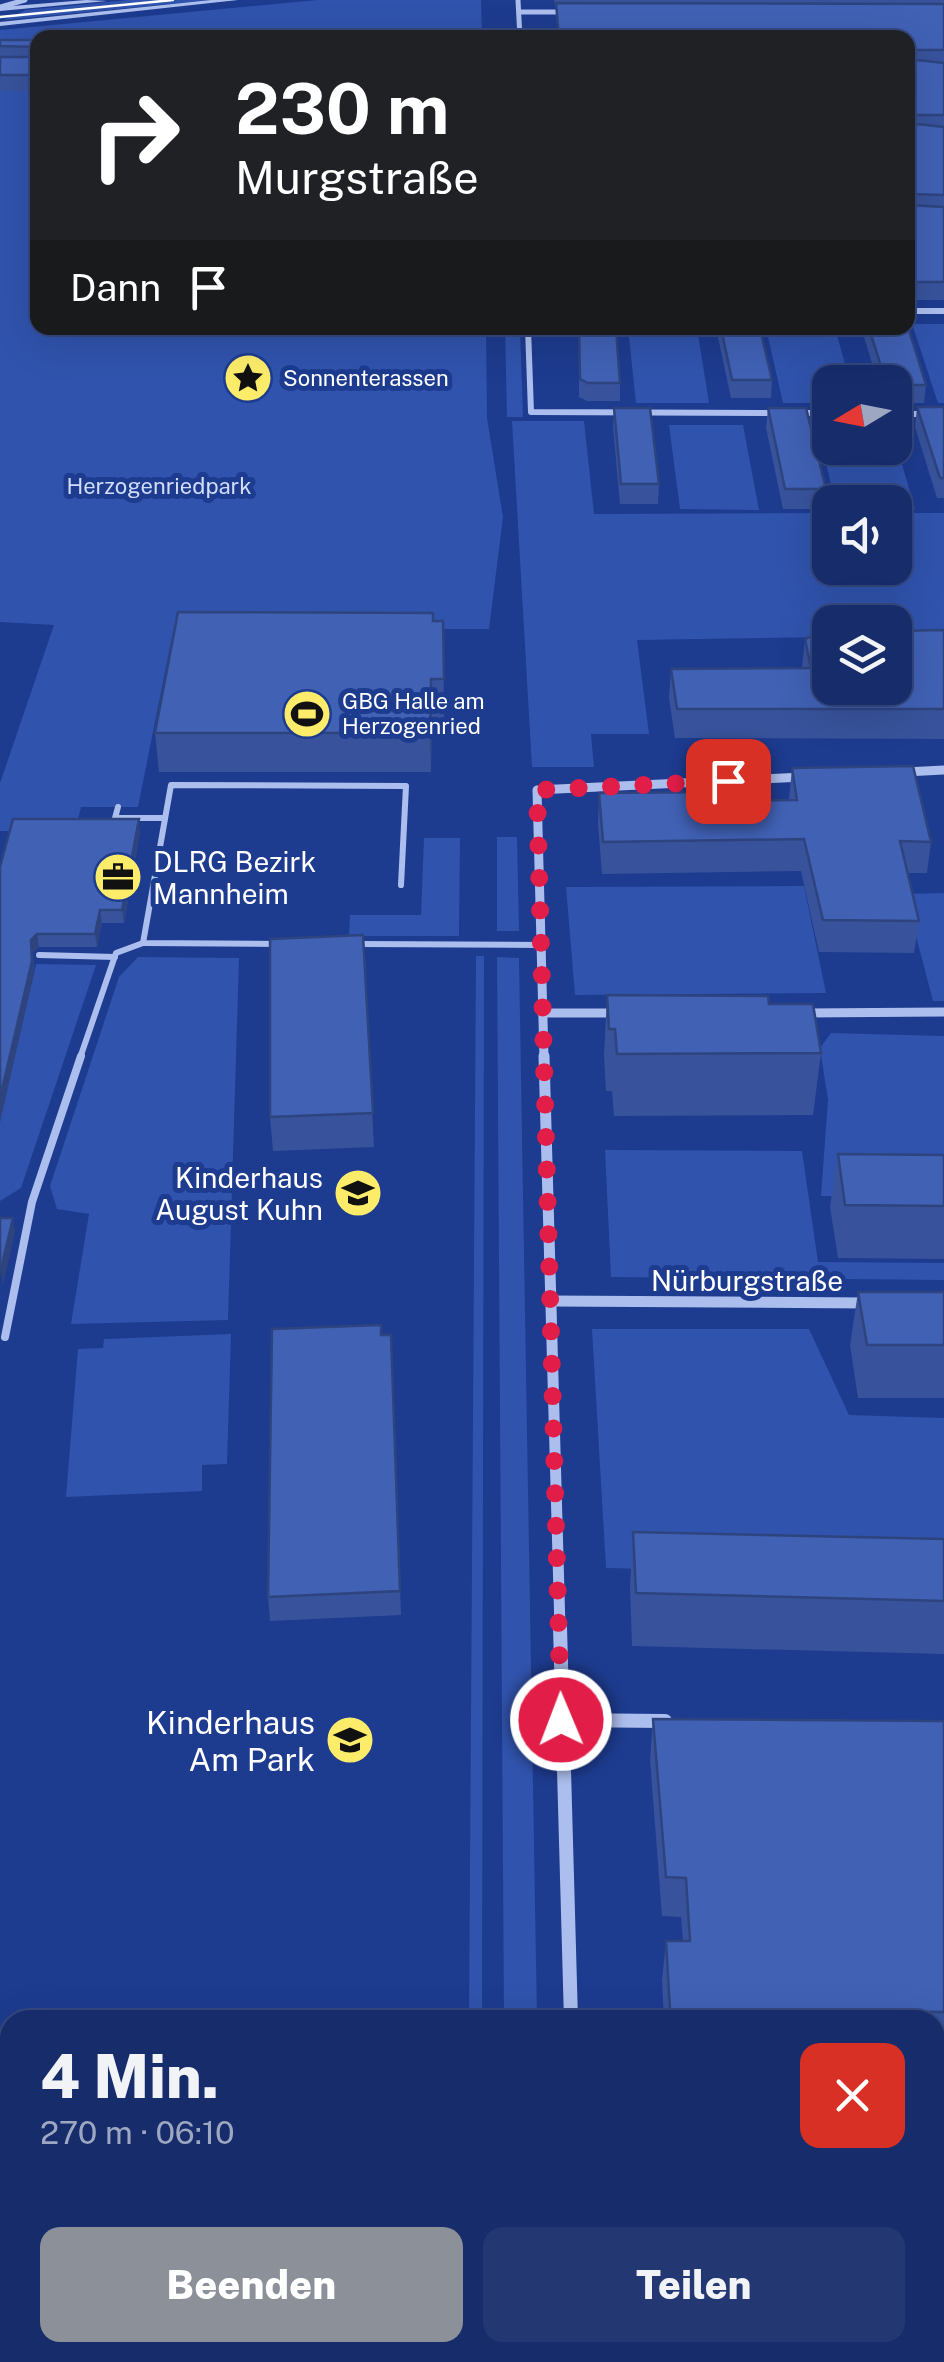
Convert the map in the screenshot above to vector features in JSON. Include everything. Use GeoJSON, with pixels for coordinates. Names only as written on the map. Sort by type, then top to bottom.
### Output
{"type":"FeatureCollection","features":[{"type":"Feature","properties":{"kind":"street"},"geometry":{"type":"LineString","coordinates":[[0,8],[25,0]]}},
{"type":"Feature","properties":{"kind":"street"},"geometry":{"type":"LineString","coordinates":[[0,8],[109,0]]}},
{"type":"Feature","properties":{"kind":"street"},"geometry":{"type":"LineString","coordinates":[[0,24],[234,0]]}},
{"type":"Feature","properties":{"kind":"street"},"geometry":{"type":"LineString","coordinates":[[518,0],[520,30]]}},
{"type":"Feature","properties":{"kind":"street"},"geometry":{"type":"LineString","coordinates":[[519,12],[577,12]]}},
{"type":"Feature","properties":{"kind":"street"},"geometry":{"type":"LineString","coordinates":[[915,311],[944,311]]}},
{"type":"Feature","properties":{"kind":"street"},"geometry":{"type":"LineString","coordinates":[[528,335],[531,412],[812,414]]}},
{"type":"Feature","properties":{"kind":"street"},"geometry":{"type":"LineString","coordinates":[[912,414],[944,414]]}},
{"type":"Feature","properties":{"kind":"street"},"geometry":{"type":"LineString","coordinates":[[884,773],[944,770]]}},
{"type":"Feature","properties":{"kind":"street"},"geometry":{"type":"LineString","coordinates":[[571,2010],[537,790],[825,776]]}},
{"type":"Feature","properties":{"kind":"street"},"geometry":{"type":"LineString","coordinates":[[542,1012],[636,1012]]}},
{"type":"Feature","properties":{"kind":"street"},"geometry":{"type":"LineString","coordinates":[[786,1012],[944,1012]]}},
{"type":"Feature","properties":{"kind":"street","name":"Nürburgstraße"},"geometry":{"type":"LineString","coordinates":[[550,1301],[874,1303]]}},
{"type":"Feature","properties":{"kind":"street"},"geometry":{"type":"LineString","coordinates":[[561,1720],[673,1721]]}},
{"type":"Feature","properties":{"kind":"lane"},"geometry":{"type":"LineString","coordinates":[[143,943],[171,785],[406,786],[401,885]]}},
{"type":"Feature","properties":{"kind":"lane"},"geometry":{"type":"LineString","coordinates":[[118,806],[115,818],[166,818]]}},
{"type":"Feature","properties":{"kind":"lane"},"geometry":{"type":"LineString","coordinates":[[38,955],[82,951],[115,957],[143,943],[289,944]]}},
{"type":"Feature","properties":{"kind":"lane"},"geometry":{"type":"LineString","coordinates":[[346,944],[540,945]]}},
{"type":"Feature","properties":{"kind":"lane"},"geometry":{"type":"LineString","coordinates":[[5,1337],[32,1202],[115,957]]}},
{"type":"Feature","properties":{"kind":"green space"},"geometry":{"type":"Polygon","coordinates":[[[129,0],[211,0],[4,20],[26,10],[129,0]]]}},
{"type":"Feature","properties":{"kind":"green space","name":"Herzogenriedpark"},"geometry":{"type":"Polygon","coordinates":[[[318,0],[481,0],[482,30],[30,30],[30,335],[486,335],[487,418],[503,517],[489,629],[341,629],[278,643],[171,642],[138,807],[81,807],[75,831],[0,831],[0,783],[54,625],[0,622],[0,30],[318,0]]]}},
{"type":"Feature","properties":{"kind":"green space"},"geometry":{"type":"Polygon","coordinates":[[[915,324],[944,324],[944,403],[938,403],[915,324]]]}},
{"type":"Feature","properties":{"kind":"green space"},"geometry":{"type":"Polygon","coordinates":[[[505,335],[520,335],[523,417],[507,417],[505,335]]]}},
{"type":"Feature","properties":{"kind":"green space"},"geometry":{"type":"Polygon","coordinates":[[[629,335],[698,335],[709,403],[636,403],[629,335]]]}},
{"type":"Feature","properties":{"kind":"green space"},"geometry":{"type":"Polygon","coordinates":[[[768,335],[837,335],[845,365],[812,365],[812,403],[783,403],[768,335]]]}},
{"type":"Feature","properties":{"kind":"green space"},"geometry":{"type":"Polygon","coordinates":[[[512,421],[584,421],[594,514],[812,513],[812,585],[912,585],[912,513],[944,513],[944,636],[912,636],[912,605],[812,605],[812,637],[637,640],[649,734],[591,734],[594,767],[532,767],[512,421]]]}},
{"type":"Feature","properties":{"kind":"green space"},"geometry":{"type":"Polygon","coordinates":[[[669,425],[743,425],[759,510],[680,509],[669,425]]]}},
{"type":"Feature","properties":{"kind":"green space"},"geometry":{"type":"Polygon","coordinates":[[[826,465],[902,465],[908,485],[831,485],[826,465]]]}},
{"type":"Feature","properties":{"kind":"green space"},"geometry":{"type":"Polygon","coordinates":[[[497,837],[517,837],[519,931],[497,931],[497,837]]]}},
{"type":"Feature","properties":{"kind":"green space"},"geometry":{"type":"Polygon","coordinates":[[[424,838],[460,838],[459,936],[349,936],[350,915],[421,915],[424,838]]]}},
{"type":"Feature","properties":{"kind":"green space"},"geometry":{"type":"Polygon","coordinates":[[[804,886],[826,993],[575,995],[566,887],[804,886]]]}},
{"type":"Feature","properties":{"kind":"green space"},"geometry":{"type":"Polygon","coordinates":[[[944,893],[944,1001],[933,1001],[905,894],[944,893]]]}},
{"type":"Feature","properties":{"kind":"green space"},"geometry":{"type":"Polygon","coordinates":[[[476,956],[484,956],[482,2010],[469,2010],[476,956]]]}},
{"type":"Feature","properties":{"kind":"green space"},"geometry":{"type":"Polygon","coordinates":[[[138,957],[239,958],[228,1320],[71,1324],[89,1214],[57,1209],[50,1186],[119,977],[138,957]]]}},
{"type":"Feature","properties":{"kind":"green space"},"geometry":{"type":"Polygon","coordinates":[[[497,957],[519,958],[537,2010],[504,2010],[497,957]]]}},
{"type":"Feature","properties":{"kind":"green space"},"geometry":{"type":"Polygon","coordinates":[[[36,964],[96,965],[21,1188],[0,1201],[0,1122],[36,964]]]}},
{"type":"Feature","properties":{"kind":"green space"},"geometry":{"type":"Polygon","coordinates":[[[831,1033],[944,1036],[944,1198],[821,1196],[828,1100],[820,1048],[831,1033]]]}},
{"type":"Feature","properties":{"kind":"green space"},"geometry":{"type":"Polygon","coordinates":[[[605,1150],[802,1151],[818,1262],[944,1263],[944,1280],[611,1277],[605,1150]]]}},
{"type":"Feature","properties":{"kind":"green space"},"geometry":{"type":"Polygon","coordinates":[[[592,1329],[809,1329],[849,1415],[944,1418],[944,1576],[606,1568],[592,1329]]]}},
{"type":"Feature","properties":{"kind":"green space"},"geometry":{"type":"Polygon","coordinates":[[[231,1334],[227,1464],[202,1465],[202,1491],[66,1497],[78,1349],[103,1348],[104,1339],[231,1334]]]}},
{"type":"Feature","properties":{"kind":"building"},"geometry":{"type":"Polygon","coordinates":[[[556,3],[944,4],[944,50],[915,50],[915,30],[558,30],[556,3]]]}},
{"type":"Feature","properties":{"kind":"building"},"geometry":{"type":"Polygon","coordinates":[[[0,40],[30,40],[30,47],[0,46],[0,40]]]}},
{"type":"Feature","properties":{"kind":"building"},"geometry":{"type":"Polygon","coordinates":[[[0,57],[30,57],[30,75],[0,75],[0,57]]]}},
{"type":"Feature","properties":{"kind":"building"},"geometry":{"type":"Polygon","coordinates":[[[915,60],[944,63],[944,115],[915,115],[915,60]]]}},
{"type":"Feature","properties":{"kind":"building"},"geometry":{"type":"Polygon","coordinates":[[[915,124],[944,127],[944,195],[915,194],[915,124]]]}},
{"type":"Feature","properties":{"kind":"building"},"geometry":{"type":"Polygon","coordinates":[[[915,205],[944,207],[944,282],[915,282],[915,205]]]}},
{"type":"Feature","properties":{"kind":"building"},"geometry":{"type":"Polygon","coordinates":[[[579,335],[617,335],[620,383],[588,383],[580,379],[579,335]]]}},
{"type":"Feature","properties":{"kind":"building"},"geometry":{"type":"Polygon","coordinates":[[[722,335],[762,335],[772,380],[732,380],[722,335]]]}},
{"type":"Feature","properties":{"kind":"building"},"geometry":{"type":"Polygon","coordinates":[[[871,335],[910,335],[926,385],[912,385],[912,365],[881,365],[871,335]]]}},
{"type":"Feature","properties":{"kind":"building"},"geometry":{"type":"Polygon","coordinates":[[[917,407],[944,407],[944,478],[940,478],[917,407]]]}},
{"type":"Feature","properties":{"kind":"building"},"geometry":{"type":"Polygon","coordinates":[[[614,408],[650,408],[659,484],[621,484],[614,408]]]}},
{"type":"Feature","properties":{"kind":"building"},"geometry":{"type":"Polygon","coordinates":[[[768,408],[806,408],[812,432],[812,465],[820,465],[825,485],[785,489],[768,408]]]}},
{"type":"Feature","properties":{"kind":"building","name":"GBG Halle am Herzogenried"},"geometry":{"type":"Polygon","coordinates":[[[178,612],[433,613],[433,621],[443,621],[444,679],[431,679],[430,733],[155,733],[178,612]]]}},
{"type":"Feature","properties":{"kind":"building"},"geometry":{"type":"Polygon","coordinates":[[[944,630],[944,709],[677,709],[671,669],[811,668],[805,639],[812,636],[812,705],[912,705],[912,631],[944,630]]]}},
{"type":"Feature","properties":{"kind":"building"},"geometry":{"type":"Polygon","coordinates":[[[913,766],[931,842],[900,841],[919,921],[823,920],[804,839],[603,842],[599,793],[733,792],[734,801],[797,800],[792,768],[913,766]]]}},
{"type":"Feature","properties":{"kind":"building"},"geometry":{"type":"Polygon","coordinates":[[[13,819],[139,819],[122,910],[100,910],[95,934],[37,934],[31,940],[32,961],[0,1098],[0,867],[13,819]]]}},
{"type":"Feature","properties":{"kind":"building"},"geometry":{"type":"Polygon","coordinates":[[[363,935],[373,1113],[270,1117],[270,939],[363,935]]]}},
{"type":"Feature","properties":{"kind":"building"},"geometry":{"type":"Polygon","coordinates":[[[607,995],[768,996],[769,1004],[813,1004],[821,1053],[617,1054],[615,1029],[609,1029],[607,995]]]}},
{"type":"Feature","properties":{"kind":"building"},"geometry":{"type":"Polygon","coordinates":[[[838,1154],[944,1155],[944,1206],[845,1205],[838,1154]]]}},
{"type":"Feature","properties":{"kind":"building"},"geometry":{"type":"Polygon","coordinates":[[[0,1218],[13,1218],[0,1273],[0,1218]]]}},
{"type":"Feature","properties":{"kind":"building"},"geometry":{"type":"Polygon","coordinates":[[[858,1292],[944,1292],[944,1345],[867,1345],[858,1292]]]}},
{"type":"Feature","properties":{"kind":"building"},"geometry":{"type":"Polygon","coordinates":[[[381,1325],[381,1335],[391,1335],[400,1591],[268,1597],[272,1329],[381,1325]]]}},
{"type":"Feature","properties":{"kind":"building"},"geometry":{"type":"Polygon","coordinates":[[[633,1532],[944,1539],[944,1601],[636,1593],[633,1532]]]}},
{"type":"Feature","properties":{"kind":"building"},"geometry":{"type":"Polygon","coordinates":[[[653,1719],[944,1721],[944,2010],[670,2010],[666,1941],[690,1941],[686,1878],[666,1877],[653,1719]]]}},
{"type":"Feature","properties":{"kind":"tram line"},"geometry":{"type":"LineString","coordinates":[[0,17],[173,0]]}},
{"type":"Feature","properties":{"kind":"place","name":"Sonnenterassen"},"geometry":{"type":"Point","coordinates":[248,378]}},
{"type":"Feature","properties":{"kind":"place","name":"GBG Halle am Herzogenried"},"geometry":{"type":"Point","coordinates":[307,714]}},
{"type":"Feature","properties":{"kind":"place","name":"DLRG Bezirk Mannheim"},"geometry":{"type":"Point","coordinates":[118,877]}},
{"type":"Feature","properties":{"kind":"place","name":"Kinderhaus August Kuhn"},"geometry":{"type":"Point","coordinates":[358,1193]}},
{"type":"Feature","properties":{"kind":"place","name":"Kinderhaus Am Park"},"geometry":{"type":"Point","coordinates":[350,1740]}},
{"type":"Feature","properties":{"kind":"route"},"geometry":{"type":"LineString","coordinates":[[561,1720],[537,790],[728,781]]}}]}
